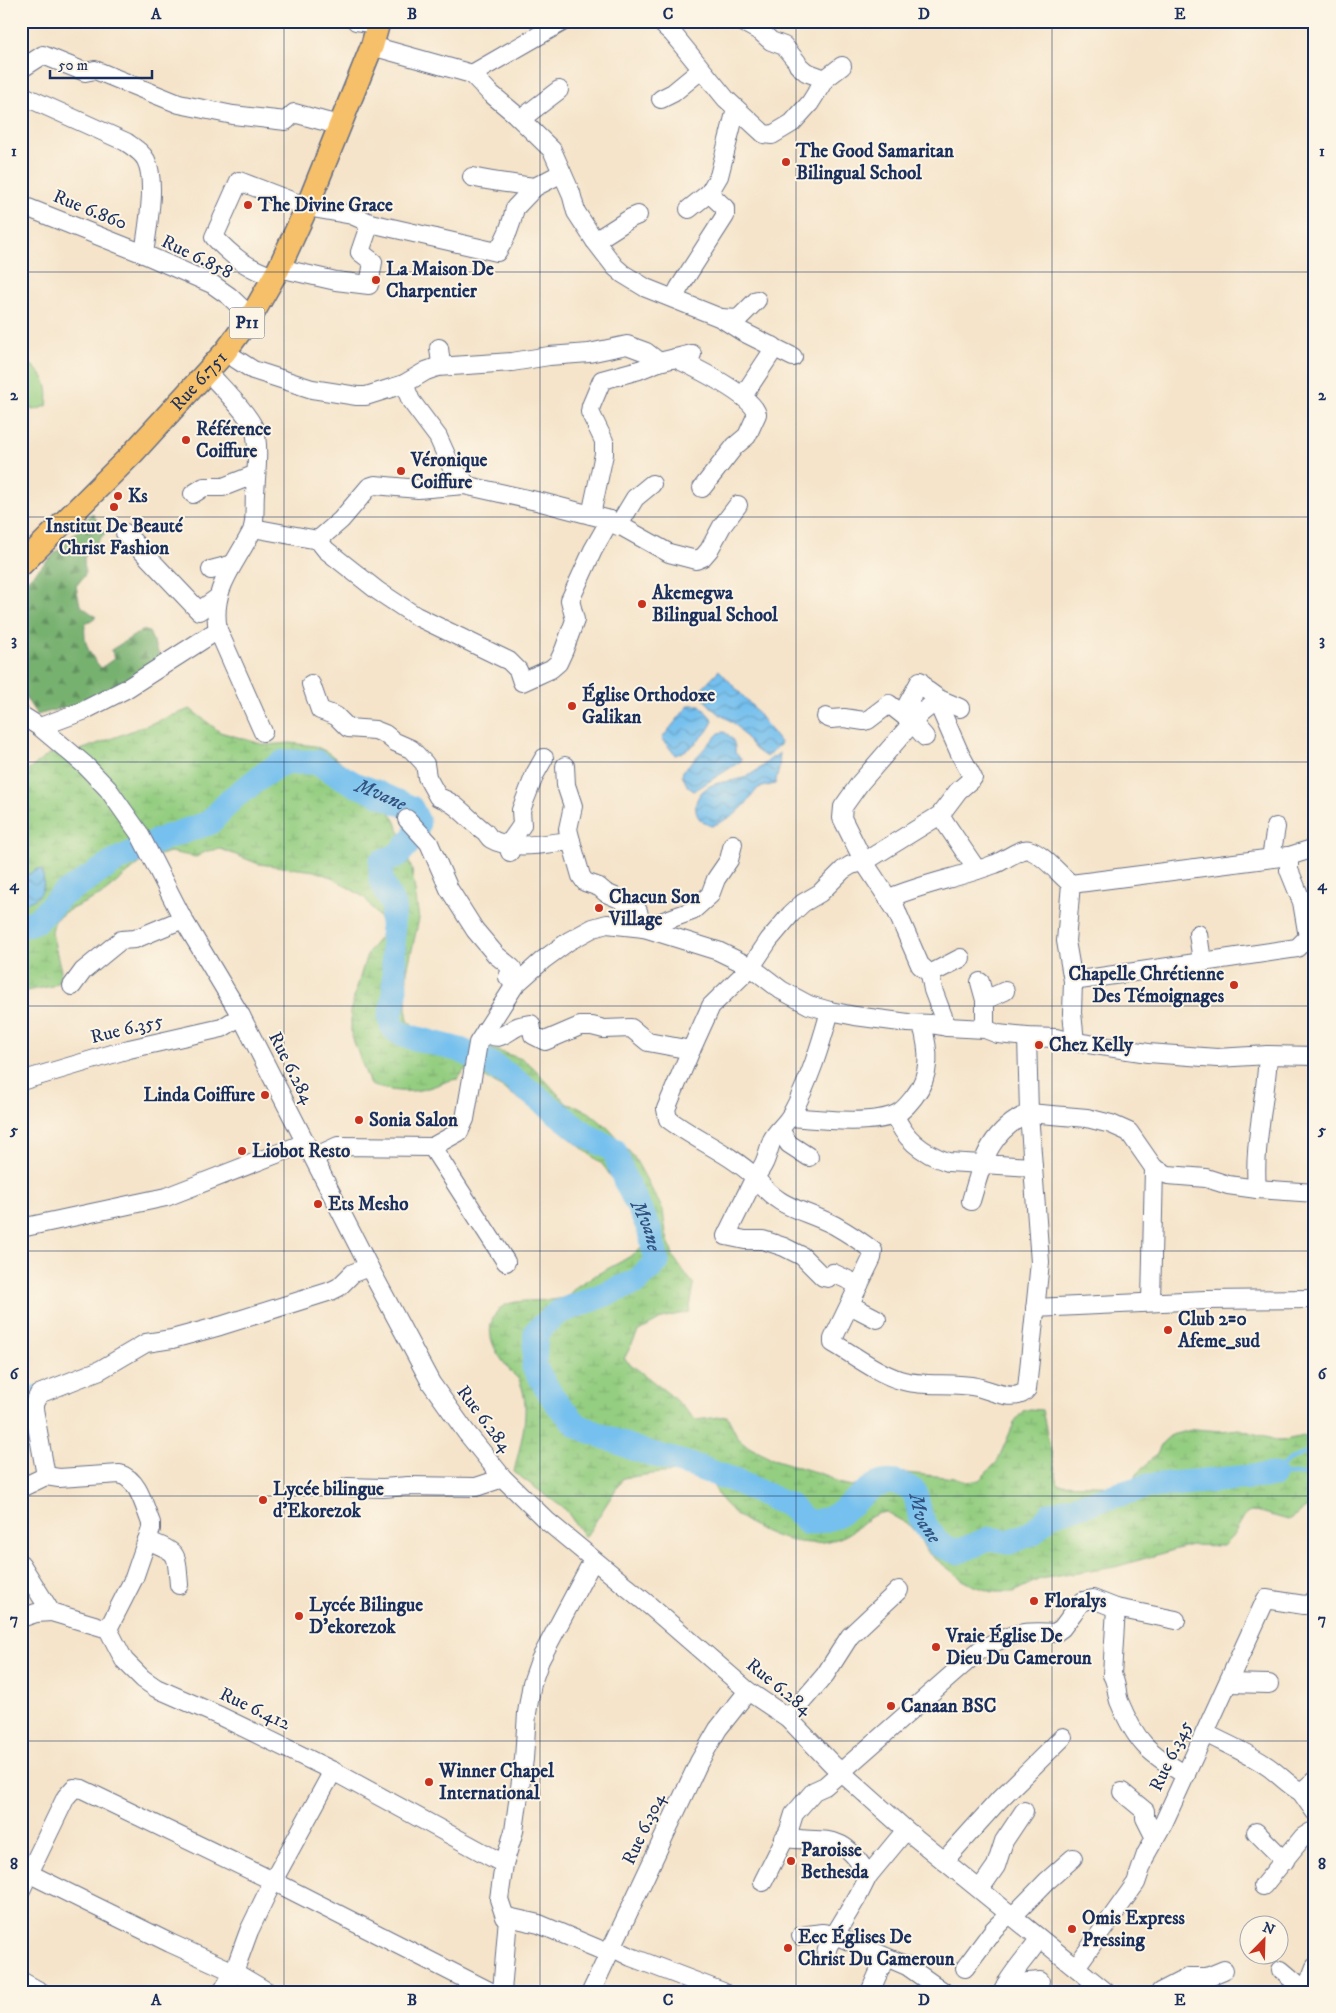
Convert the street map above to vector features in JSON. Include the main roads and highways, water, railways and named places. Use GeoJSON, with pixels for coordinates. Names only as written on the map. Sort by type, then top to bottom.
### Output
{"type":"FeatureCollection","features":[{"type":"Feature","properties":{"kind":"main road","name":"Rue 6.751"},"geometry":{"type":"LineString","coordinates":[[21,564],[132,454],[192,386],[208,372],[251,317],[276,273],[307,207],[372,46],[379,23]]}},
{"type":"Feature","properties":{"kind":"water"},"geometry":{"type":"Polygon","coordinates":[[[719,670],[754,708],[781,744],[766,757],[755,749],[735,724],[715,711],[700,695],[700,690],[719,670]]]}},
{"type":"Feature","properties":{"kind":"water"},"geometry":{"type":"Polygon","coordinates":[[[689,705],[700,705],[713,720],[707,731],[698,741],[675,755],[662,738],[689,705]]]}},
{"type":"Feature","properties":{"kind":"water"},"geometry":{"type":"Polygon","coordinates":[[[724,732],[733,741],[735,753],[741,758],[741,761],[694,791],[688,787],[682,775],[683,771],[719,733],[724,732]]]}},
{"type":"Feature","properties":{"kind":"water"},"geometry":{"type":"Polygon","coordinates":[[[780,753],[779,769],[775,784],[758,788],[744,806],[733,816],[712,826],[700,819],[697,814],[696,801],[704,790],[715,784],[748,776],[780,753]]]}},
{"type":"Feature","properties":{"kind":"water"},"geometry":{"type":"Polygon","coordinates":[[[37,869],[42,870],[44,882],[42,891],[36,898],[25,903],[21,899],[21,879],[37,869]]]}},
{"type":"Feature","properties":{"kind":"waterway","name":"Mvane"},"geometry":{"type":"LineString","coordinates":[[21,926],[36,921],[62,895],[117,860],[164,838],[209,823],[234,797],[284,762],[316,762],[356,785],[411,808],[418,822],[415,836],[398,855],[381,862],[381,880],[394,908],[392,920],[395,994],[390,1017],[393,1028],[403,1035],[460,1050],[487,1062],[508,1075],[586,1135],[614,1150],[625,1180],[649,1228],[657,1262],[636,1282],[557,1313],[536,1332],[534,1367],[555,1401],[578,1426],[635,1449],[694,1466],[733,1480],[790,1506],[808,1523],[825,1520],[838,1514],[868,1490],[878,1485],[888,1482],[901,1484],[915,1492],[921,1519],[938,1544],[957,1552],[989,1539],[1009,1542],[1032,1533],[1051,1514],[1148,1486],[1274,1475]]}},
{"type":"Feature","properties":{"kind":"waterway"},"geometry":{"type":"LineString","coordinates":[[21,1390],[38,1387]]}},
{"type":"Feature","properties":{"kind":"waterway","name":"Mvane"},"geometry":{"type":"LineString","coordinates":[[1274,1475],[1290,1459],[1315,1450]]}},
{"type":"Feature","properties":{"kind":"waterway"},"geometry":{"type":"LineString","coordinates":[[1274,1475],[1315,1473]]}},
{"type":"Feature","properties":{"kind":"place","name":"The Good Samaritan Bilingual School"},"geometry":{"type":"Point","coordinates":[786,162]}},
{"type":"Feature","properties":{"kind":"place","name":"The Divine Grace"},"geometry":{"type":"Point","coordinates":[248,205]}},
{"type":"Feature","properties":{"kind":"place","name":"La Maison De Charpentier"},"geometry":{"type":"Point","coordinates":[376,280]}},
{"type":"Feature","properties":{"kind":"place","name":"Référence Coiffure"},"geometry":{"type":"Point","coordinates":[186,440]}},
{"type":"Feature","properties":{"kind":"place","name":"Véronique Coiffure"},"geometry":{"type":"Point","coordinates":[401,471]}},
{"type":"Feature","properties":{"kind":"place","name":"Ks"},"geometry":{"type":"Point","coordinates":[118,496]}},
{"type":"Feature","properties":{"kind":"place","name":"Institut De Beauté Christ Fashion"},"geometry":{"type":"Point","coordinates":[114,507]}},
{"type":"Feature","properties":{"kind":"place","name":"Akemegwa Bilingual School"},"geometry":{"type":"Point","coordinates":[642,604]}},
{"type":"Feature","properties":{"kind":"place","name":"Église Orthodoxe Galikan"},"geometry":{"type":"Point","coordinates":[572,706]}},
{"type":"Feature","properties":{"kind":"place","name":"Chacun Son Village"},"geometry":{"type":"Point","coordinates":[599,908]}},
{"type":"Feature","properties":{"kind":"place","name":"Chapelle Chrétienne Des Témoignages"},"geometry":{"type":"Point","coordinates":[1234,985]}},
{"type":"Feature","properties":{"kind":"place","name":"Chez Kelly"},"geometry":{"type":"Point","coordinates":[1039,1045]}},
{"type":"Feature","properties":{"kind":"place","name":"Linda Coiffure"},"geometry":{"type":"Point","coordinates":[265,1095]}},
{"type":"Feature","properties":{"kind":"place","name":"Sonia Salon"},"geometry":{"type":"Point","coordinates":[359,1120]}},
{"type":"Feature","properties":{"kind":"place","name":"Liobot Resto"},"geometry":{"type":"Point","coordinates":[242,1151]}},
{"type":"Feature","properties":{"kind":"place","name":"Ets Mesho"},"geometry":{"type":"Point","coordinates":[318,1204]}},
{"type":"Feature","properties":{"kind":"place","name":"Club 2=0 Afeme_sud"},"geometry":{"type":"Point","coordinates":[1168,1330]}},
{"type":"Feature","properties":{"kind":"place","name":"Lycée bilingue d’Ekorezok"},"geometry":{"type":"Point","coordinates":[263,1500]}},
{"type":"Feature","properties":{"kind":"place","name":"Floralys"},"geometry":{"type":"Point","coordinates":[1034,1601]}},
{"type":"Feature","properties":{"kind":"place","name":"Lycée Bilingue D'ekorezok"},"geometry":{"type":"Point","coordinates":[299,1616]}},
{"type":"Feature","properties":{"kind":"place","name":"Vraie Église De Dieu Du Cameroun"},"geometry":{"type":"Point","coordinates":[936,1647]}},
{"type":"Feature","properties":{"kind":"place","name":"Canaan BSC"},"geometry":{"type":"Point","coordinates":[891,1706]}},
{"type":"Feature","properties":{"kind":"place","name":"Winner Chapel International"},"geometry":{"type":"Point","coordinates":[429,1782]}},
{"type":"Feature","properties":{"kind":"place","name":"Paroisse Bethesda"},"geometry":{"type":"Point","coordinates":[791,1861]}},
{"type":"Feature","properties":{"kind":"place","name":"Omis Express Pressing"},"geometry":{"type":"Point","coordinates":[1072,1929]}},
{"type":"Feature","properties":{"kind":"place","name":"Eec Églises De Christ Du Cameroun"},"geometry":{"type":"Point","coordinates":[788,1948]}}]}
